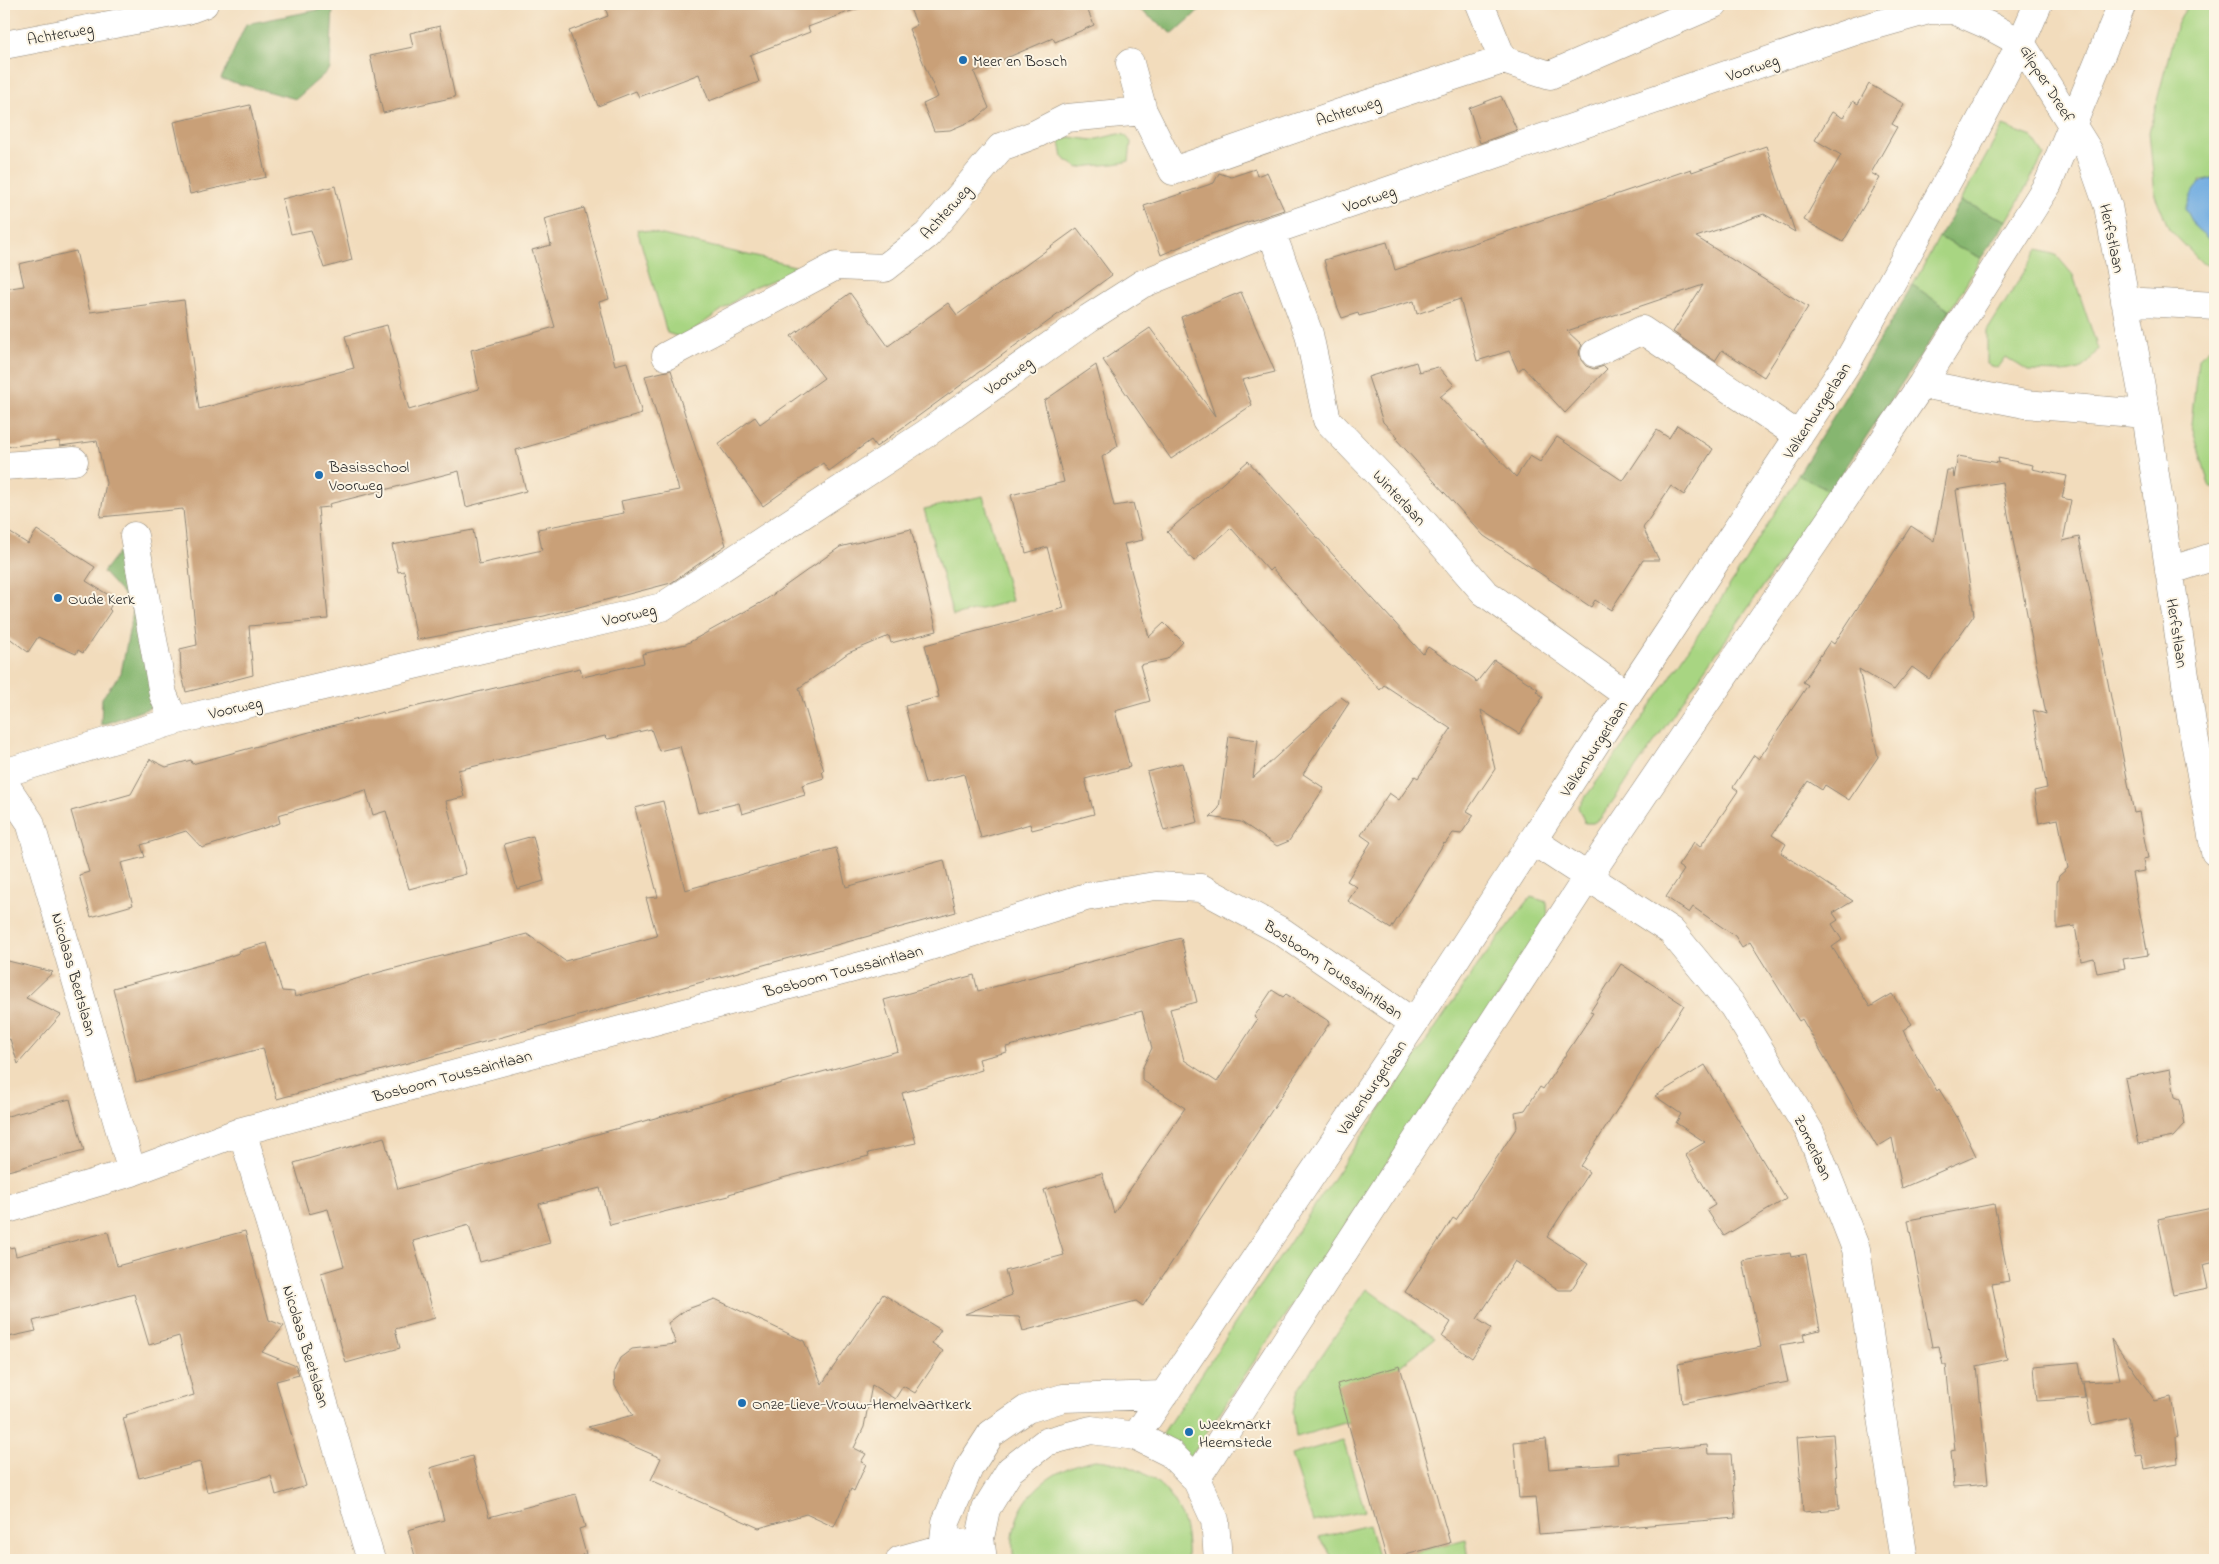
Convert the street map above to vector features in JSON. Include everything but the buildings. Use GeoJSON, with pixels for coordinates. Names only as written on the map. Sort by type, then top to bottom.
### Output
{"type":"FeatureCollection","features":[{"type":"Feature","properties":{"kind":"street","name":"Achterweg"},"geometry":{"type":"LineString","coordinates":[[4,45],[188,10],[204,4]]}},
{"type":"Feature","properties":{"kind":"street"},"geometry":{"type":"LineString","coordinates":[[1480,4],[1503,60],[1550,75],[1714,4]]}},
{"type":"Feature","properties":{"kind":"street","name":"Glipper Dreef"},"geometry":{"type":"LineString","coordinates":[[2038,4],[2021,43],[2072,127]]}},
{"type":"Feature","properties":{"kind":"street","name":"Glipper Dreef"},"geometry":{"type":"LineString","coordinates":[[2072,127],[2122,4]]}},
{"type":"Feature","properties":{"kind":"street","name":"Voorweg"},"geometry":{"type":"LineString","coordinates":[[4,772],[174,721],[662,607],[927,433],[1089,318],[1142,284],[1271,231],[1858,30],[1929,10],[1953,10],[1990,26],[2021,43]]}},
{"type":"Feature","properties":{"kind":"street","name":"Valkenburgerlaan"},"geometry":{"type":"LineString","coordinates":[[1136,1436],[1414,1023],[1627,695],[1848,363],[2021,43]]}},
{"type":"Feature","properties":{"kind":"street","name":"Achterweg"},"geometry":{"type":"LineString","coordinates":[[1130,63],[1142,111],[1173,171],[1340,113],[1503,60]]}},
{"type":"Feature","properties":{"kind":"street","name":"Achterweg"},"geometry":{"type":"LineString","coordinates":[[666,356],[836,266],[885,268],[927,235],[1001,147],[1036,134],[1067,118],[1142,111]]}},
{"type":"Feature","properties":{"kind":"street"},"geometry":{"type":"LineString","coordinates":[[1196,1479],[1587,878],[1922,384],[2048,184],[2072,127]]}},
{"type":"Feature","properties":{"kind":"street","name":"Herfstlaan"},"geometry":{"type":"LineString","coordinates":[[2072,127],[2088,152],[2108,206],[2146,414],[2193,730],[2215,852]]}},
{"type":"Feature","properties":{"kind":"street","name":"Winterlaan"},"geometry":{"type":"LineString","coordinates":[[1271,231],[1309,334],[1327,420],[1404,500],[1484,592],[1627,695]]}},
{"type":"Feature","properties":{"kind":"street"},"geometry":{"type":"LineString","coordinates":[[2126,301],[2215,306]]}},
{"type":"Feature","properties":{"kind":"street"},"geometry":{"type":"LineString","coordinates":[[1595,353],[1642,330],[1799,436]]}},
{"type":"Feature","properties":{"kind":"street"},"geometry":{"type":"LineString","coordinates":[[1922,384],[2025,404],[2146,414]]}},
{"type":"Feature","properties":{"kind":"street"},"geometry":{"type":"LineString","coordinates":[[4,466],[74,461]]}},
{"type":"Feature","properties":{"kind":"street"},"geometry":{"type":"LineString","coordinates":[[134,536],[163,694],[174,721]]}},
{"type":"Feature","properties":{"kind":"street"},"geometry":{"type":"LineString","coordinates":[[2169,571],[2215,556]]}},
{"type":"Feature","properties":{"kind":"street","name":"Nicolaas Beetslaan"},"geometry":{"type":"LineString","coordinates":[[4,783],[30,822],[132,1172]]}},
{"type":"Feature","properties":{"kind":"street","name":"Zomerlaan"},"geometry":{"type":"LineString","coordinates":[[1533,841],[1671,931],[1733,1006],[1810,1132],[1856,1249],[1904,1560]]}},
{"type":"Feature","properties":{"kind":"street","name":"Bosboom Toussaintlaan"},"geometry":{"type":"LineString","coordinates":[[132,1172],[242,1131],[902,955],[1086,897],[1155,886],[1200,888],[1209,892],[1282,931],[1414,1023]]}},
{"type":"Feature","properties":{"kind":"street","name":"Nicolaas Beetslaan"},"geometry":{"type":"LineString","coordinates":[[242,1131],[371,1560]]}},
{"type":"Feature","properties":{"kind":"street"},"geometry":{"type":"LineString","coordinates":[[4,1210],[132,1172]]}},
{"type":"Feature","properties":{"kind":"street"},"geometry":{"type":"LineString","coordinates":[[943,1548],[946,1522],[965,1476],[991,1434],[1027,1409],[1063,1398],[1164,1395]]}},
{"type":"Feature","properties":{"kind":"street"},"geometry":{"type":"LineString","coordinates":[[1063,1398],[1071,1436]]}},
{"type":"Feature","properties":{"kind":"street"},"geometry":{"type":"LineString","coordinates":[[900,1560],[943,1548],[981,1549],[986,1509],[1010,1470],[1046,1442],[1091,1430],[1136,1436],[1170,1453],[1196,1479],[1216,1520],[1218,1560]]}},
{"type":"Feature","properties":{"kind":"street"},"geometry":{"type":"LineString","coordinates":[[965,1476],[995,1495]]}},
{"type":"Feature","properties":{"kind":"green space"},"geometry":{"type":"Polygon","coordinates":[[[1132,4],[1206,4],[1173,34],[1132,4]]]}},
{"type":"Feature","properties":{"kind":"green space"},"geometry":{"type":"Polygon","coordinates":[[[2188,4],[2215,4],[2215,177],[2200,181],[2210,243],[2215,245],[2215,268],[2202,263],[2169,229],[2155,195],[2149,132],[2176,27],[2188,4]]]}},
{"type":"Feature","properties":{"kind":"green space"},"geometry":{"type":"Polygon","coordinates":[[[333,7],[330,69],[296,99],[221,79],[246,24],[333,7]]]}},
{"type":"Feature","properties":{"kind":"green space"},"geometry":{"type":"Polygon","coordinates":[[[2003,126],[2032,137],[2044,155],[2007,221],[1961,201],[2003,126]]]}},
{"type":"Feature","properties":{"kind":"green space"},"geometry":{"type":"Polygon","coordinates":[[[1118,134],[1125,135],[1131,142],[1129,161],[1078,168],[1063,158],[1060,141],[1069,137],[1093,140],[1118,134]]]}},
{"type":"Feature","properties":{"kind":"green space"},"geometry":{"type":"Polygon","coordinates":[[[1961,201],[2007,221],[1981,258],[1939,237],[1961,201]]]}},
{"type":"Feature","properties":{"kind":"green space"},"geometry":{"type":"Polygon","coordinates":[[[637,229],[803,268],[753,288],[682,338],[667,333],[637,229]]]}},
{"type":"Feature","properties":{"kind":"green space"},"geometry":{"type":"Polygon","coordinates":[[[1939,237],[1981,258],[1950,311],[1913,285],[1939,237]]]}},
{"type":"Feature","properties":{"kind":"green space"},"geometry":{"type":"Polygon","coordinates":[[[2038,250],[2056,255],[2073,275],[2098,349],[2089,362],[2079,370],[2063,372],[2028,371],[2006,357],[1998,368],[1987,364],[1987,331],[2038,250]]]}},
{"type":"Feature","properties":{"kind":"green space"},"geometry":{"type":"Polygon","coordinates":[[[1913,285],[1950,311],[1830,491],[1798,475],[1913,285]]]}},
{"type":"Feature","properties":{"kind":"green space"},"geometry":{"type":"Polygon","coordinates":[[[2215,344],[2215,489],[2209,485],[2191,424],[2198,359],[2215,344]]]}},
{"type":"Feature","properties":{"kind":"green space"},"geometry":{"type":"Polygon","coordinates":[[[1798,475],[1830,491],[1601,818],[1593,823],[1585,823],[1578,807],[1665,686],[1798,475]]]}},
{"type":"Feature","properties":{"kind":"green space"},"geometry":{"type":"Polygon","coordinates":[[[983,496],[1012,601],[953,616],[924,509],[983,496]]]}},
{"type":"Feature","properties":{"kind":"green space"},"geometry":{"type":"Polygon","coordinates":[[[137,527],[155,706],[101,725],[102,698],[121,673],[134,606],[103,572],[137,527]]]}},
{"type":"Feature","properties":{"kind":"green space"},"geometry":{"type":"Polygon","coordinates":[[[1531,897],[1547,902],[1548,923],[1190,1457],[1161,1436],[1478,965],[1531,897]]]}},
{"type":"Feature","properties":{"kind":"green space"},"geometry":{"type":"Polygon","coordinates":[[[1367,1289],[1435,1338],[1400,1366],[1348,1422],[1296,1437],[1293,1411],[1298,1390],[1367,1289]]]}},
{"type":"Feature","properties":{"kind":"green space"},"geometry":{"type":"Polygon","coordinates":[[[1343,1440],[1365,1511],[1313,1522],[1291,1455],[1343,1440]]]}},
{"type":"Feature","properties":{"kind":"green space"},"geometry":{"type":"Polygon","coordinates":[[[1095,1460],[1116,1463],[1135,1469],[1151,1478],[1164,1489],[1175,1503],[1182,1520],[1186,1539],[1187,1560],[1014,1560],[1013,1541],[1016,1523],[1022,1507],[1032,1493],[1045,1481],[1060,1472],[1095,1460]]]}},
{"type":"Feature","properties":{"kind":"green space"},"geometry":{"type":"Polygon","coordinates":[[[1369,1525],[1379,1560],[1334,1560],[1319,1537],[1369,1525]]]}},
{"type":"Feature","properties":{"kind":"green space"},"geometry":{"type":"Polygon","coordinates":[[[1466,1539],[1469,1560],[1387,1560],[1466,1539]]]}},
{"type":"Feature","properties":{"kind":"water"},"geometry":{"type":"Polygon","coordinates":[[[2215,177],[2215,245],[2196,229],[2186,209],[2195,188],[2208,179],[2215,177]]]}},
{"type":"Feature","properties":{"kind":"place","name":"Meer en Bosch"},"geometry":{"type":"Point","coordinates":[963,60]}},
{"type":"Feature","properties":{"kind":"place","name":"Basisschool Voorweg"},"geometry":{"type":"Point","coordinates":[319,475]}},
{"type":"Feature","properties":{"kind":"place","name":"Oude Kerk"},"geometry":{"type":"Point","coordinates":[58,598]}},
{"type":"Feature","properties":{"kind":"place","name":"Onze-Lieve-Vrouw-Hemelvaartkerk"},"geometry":{"type":"Point","coordinates":[742,1403]}},
{"type":"Feature","properties":{"kind":"place","name":"Weekmarkt Heemstede"},"geometry":{"type":"Point","coordinates":[1189,1432]}}]}
